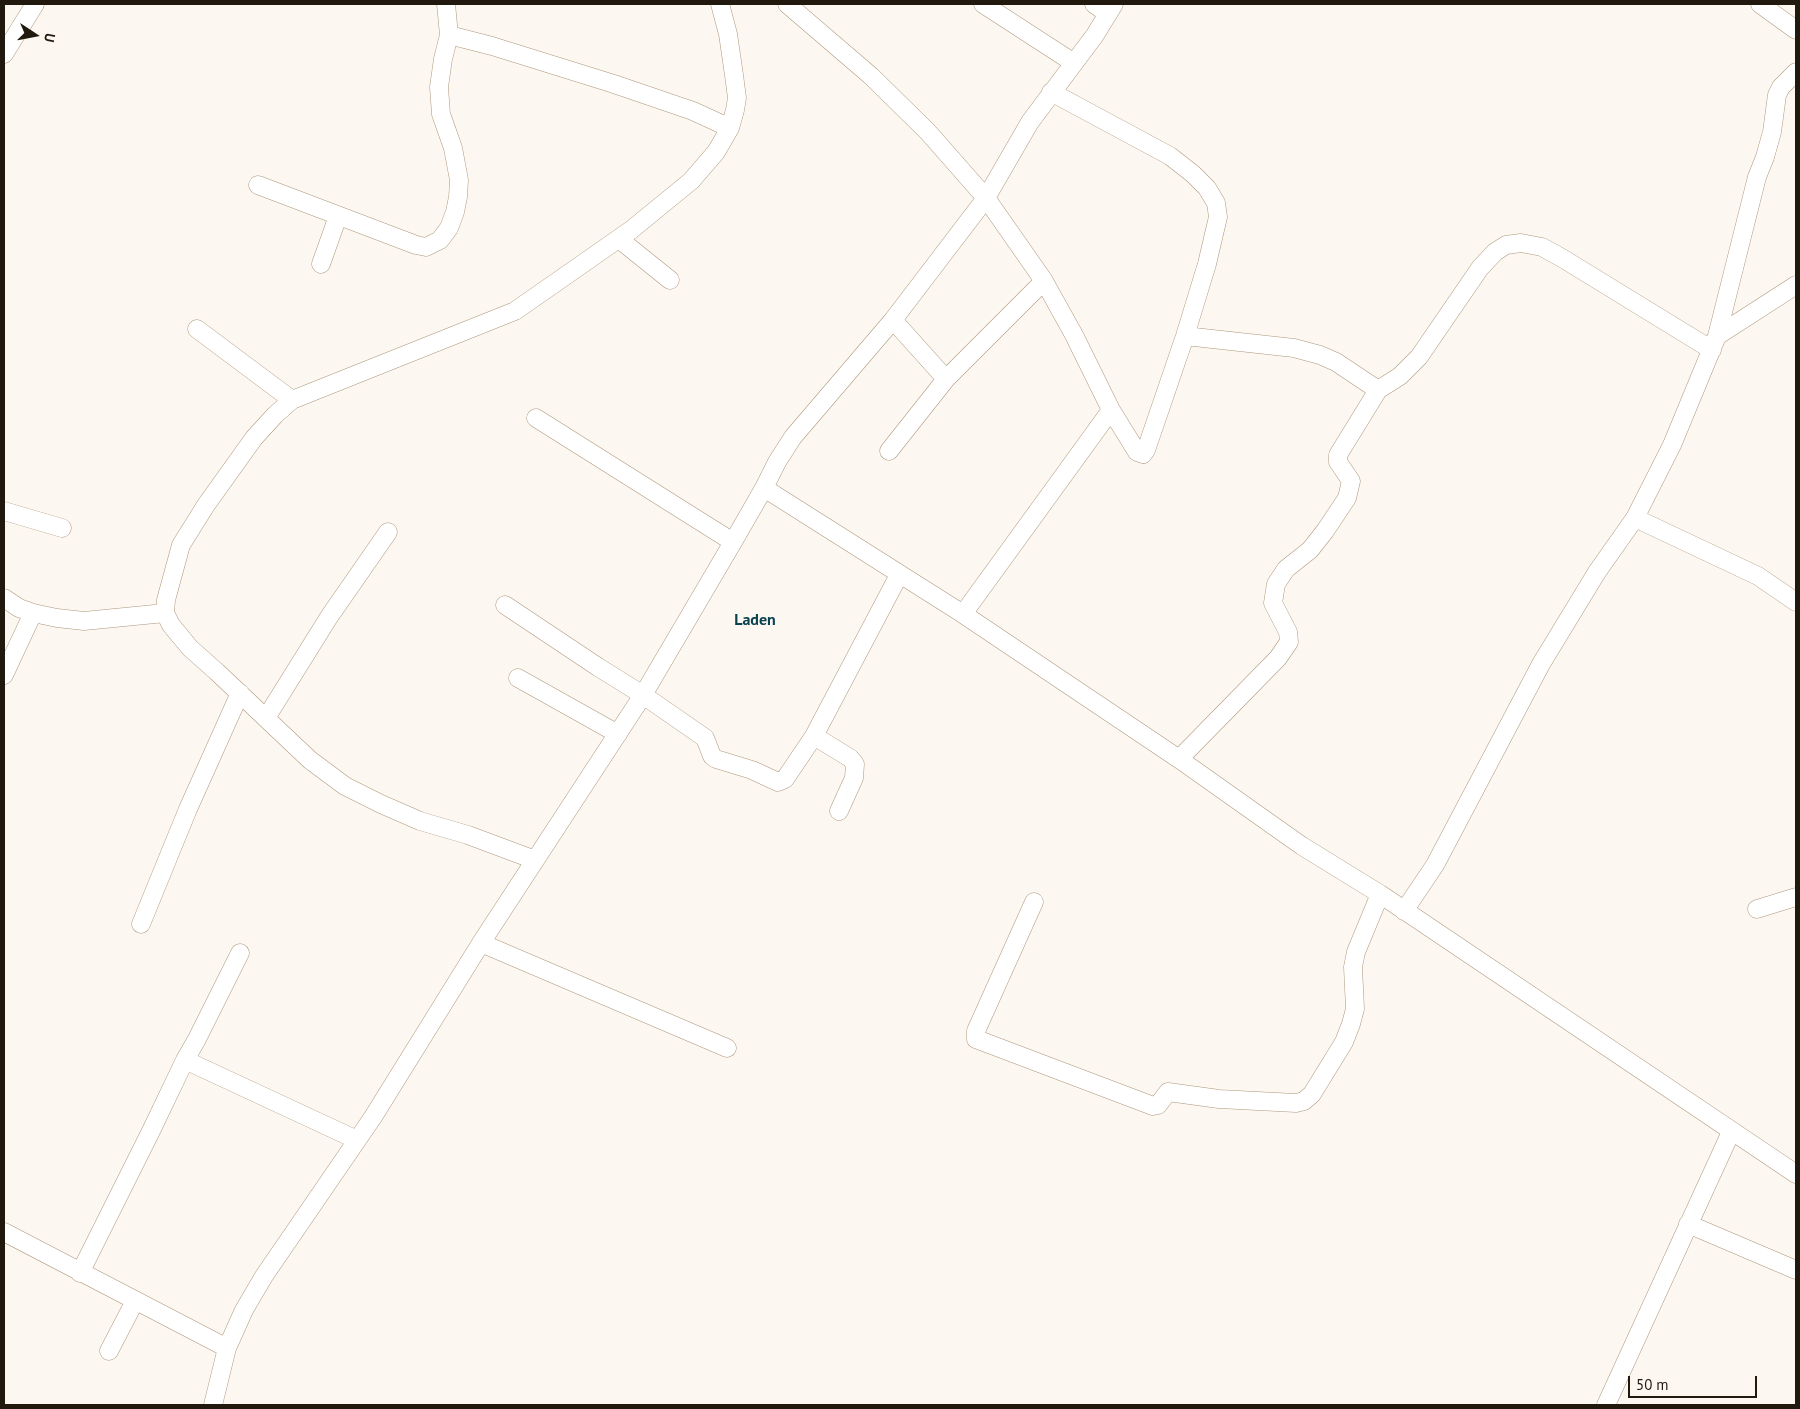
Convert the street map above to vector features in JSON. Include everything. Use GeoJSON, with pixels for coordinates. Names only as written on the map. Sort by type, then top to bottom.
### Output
{"type":"FeatureCollection","features":[{"type":"Feature","properties":{"kind":"street"},"geometry":{"type":"LineString","coordinates":[[4,54],[35,4]]}},
{"type":"Feature","properties":{"kind":"street"},"geometry":{"type":"LineString","coordinates":[[258,185],[421,246],[426,247],[440,240],[449,228],[458,197],[459,180],[453,148],[441,114],[440,87],[443,59],[449,35],[446,4]]}},
{"type":"Feature","properties":{"kind":"street"},"geometry":{"type":"LineString","coordinates":[[535,860],[468,835],[420,821],[345,786],[310,760],[190,648],[171,625],[165,613],[166,600],[181,545],[206,505],[254,438],[292,400],[515,311],[619,239],[691,180],[716,152],[730,128],[737,98],[728,34],[720,4]]}},
{"type":"Feature","properties":{"kind":"street"},"geometry":{"type":"LineString","coordinates":[[787,4],[871,76],[934,138],[986,198],[1044,281],[1074,335],[1111,410],[1137,452],[1144,453],[1185,336],[1209,254],[1218,218],[1216,203],[1207,188],[1170,156],[1051,92]]}},
{"type":"Feature","properties":{"kind":"street"},"geometry":{"type":"LineString","coordinates":[[983,4],[1074,63]]}},
{"type":"Feature","properties":{"kind":"street"},"geometry":{"type":"LineString","coordinates":[[213,1405],[227,1348],[244,1310],[264,1276],[373,1117],[481,943],[643,695],[764,488],[776,462],[793,437],[893,320],[986,198],[1030,122],[1111,9],[1094,4]]}},
{"type":"Feature","properties":{"kind":"street"},"geometry":{"type":"LineString","coordinates":[[1760,4],[1796,30]]}},
{"type":"Feature","properties":{"kind":"street"},"geometry":{"type":"LineString","coordinates":[[449,35],[492,46],[614,84],[693,111],[730,128]]}},
{"type":"Feature","properties":{"kind":"street"},"geometry":{"type":"LineString","coordinates":[[1404,911],[1435,865],[1541,664],[1588,587],[1635,518],[1672,444],[1714,343],[1757,178],[1772,132],[1777,94],[1781,87],[1796,72]]}},
{"type":"Feature","properties":{"kind":"street"},"geometry":{"type":"LineString","coordinates":[[321,264],[338,216]]}},
{"type":"Feature","properties":{"kind":"street"},"geometry":{"type":"LineString","coordinates":[[619,239],[670,280]]}},
{"type":"Feature","properties":{"kind":"street"},"geometry":{"type":"LineString","coordinates":[[1179,759],[1278,658],[1289,642],[1288,632],[1273,603],[1276,584],[1286,568],[1310,550],[1347,498],[1351,481],[1338,462],[1338,455],[1378,390],[1400,376],[1419,357],[1480,268],[1495,252],[1506,244],[1521,243],[1542,247],[1714,343]]}},
{"type":"Feature","properties":{"kind":"street"},"geometry":{"type":"LineString","coordinates":[[890,451],[946,379],[1044,281]]}},
{"type":"Feature","properties":{"kind":"street"},"geometry":{"type":"LineString","coordinates":[[1714,343],[1796,285]]}},
{"type":"Feature","properties":{"kind":"street"},"geometry":{"type":"LineString","coordinates":[[893,320],[946,379]]}},
{"type":"Feature","properties":{"kind":"street"},"geometry":{"type":"LineString","coordinates":[[198,329],[292,400]]}},
{"type":"Feature","properties":{"kind":"street"},"geometry":{"type":"LineString","coordinates":[[1185,336],[1294,348],[1320,355],[1336,362],[1378,390]]}},
{"type":"Feature","properties":{"kind":"street"},"geometry":{"type":"LineString","coordinates":[[963,614],[1111,410]]}},
{"type":"Feature","properties":{"kind":"street"},"geometry":{"type":"LineString","coordinates":[[536,418],[733,542]]}},
{"type":"Feature","properties":{"kind":"street"},"geometry":{"type":"LineString","coordinates":[[764,488],[963,614],[1179,759],[1302,846],[1380,894],[1796,1174]]}},
{"type":"Feature","properties":{"kind":"street"},"geometry":{"type":"LineString","coordinates":[[4,511],[62,528]]}},
{"type":"Feature","properties":{"kind":"street"},"geometry":{"type":"LineString","coordinates":[[1635,518],[1758,576],[1796,602]]}},
{"type":"Feature","properties":{"kind":"street"},"geometry":{"type":"LineString","coordinates":[[266,718],[329,617],[388,532]]}},
{"type":"Feature","properties":{"kind":"street"},"geometry":{"type":"LineString","coordinates":[[505,605],[705,738],[712,756],[716,759],[752,770],[781,782],[785,779],[814,736],[899,575]]}},
{"type":"Feature","properties":{"kind":"street"},"geometry":{"type":"LineString","coordinates":[[4,598],[19,608],[33,613],[84,621],[165,613]]}},
{"type":"Feature","properties":{"kind":"street"},"geometry":{"type":"LineString","coordinates":[[4,675],[33,613]]}},
{"type":"Feature","properties":{"kind":"street"},"geometry":{"type":"LineString","coordinates":[[518,678],[618,734]]}},
{"type":"Feature","properties":{"kind":"street"},"geometry":{"type":"LineString","coordinates":[[141,924],[188,809],[240,693]]}},
{"type":"Feature","properties":{"kind":"street"},"geometry":{"type":"LineString","coordinates":[[814,736],[850,758],[855,764],[854,778],[840,811]]}},
{"type":"Feature","properties":{"kind":"street"},"geometry":{"type":"LineString","coordinates":[[1034,902],[976,1031],[976,1039],[1154,1106],[1158,1105],[1168,1092],[1219,1099],[1296,1103],[1304,1101],[1312,1094],[1344,1042],[1355,1009],[1353,967],[1356,952],[1380,894]]}},
{"type":"Feature","properties":{"kind":"street"},"geometry":{"type":"LineString","coordinates":[[1757,909],[1796,897]]}},
{"type":"Feature","properties":{"kind":"street"},"geometry":{"type":"LineString","coordinates":[[481,943],[727,1048]]}},
{"type":"Feature","properties":{"kind":"street"},"geometry":{"type":"LineString","coordinates":[[80,1273],[240,953]]}},
{"type":"Feature","properties":{"kind":"street"},"geometry":{"type":"LineString","coordinates":[[185,1060],[357,1140]]}},
{"type":"Feature","properties":{"kind":"street"},"geometry":{"type":"LineString","coordinates":[[1606,1405],[1731,1132]]}},
{"type":"Feature","properties":{"kind":"street"},"geometry":{"type":"LineString","coordinates":[[1688,1224],[1796,1270]]}},
{"type":"Feature","properties":{"kind":"street"},"geometry":{"type":"LineString","coordinates":[[4,1232],[227,1348]]}},
{"type":"Feature","properties":{"kind":"street"},"geometry":{"type":"LineString","coordinates":[[109,1351],[134,1301]]}},
{"type":"Feature","properties":{"kind":"district","name":"Laden"},"geometry":{"type":"Point","coordinates":[755,620]}}]}
